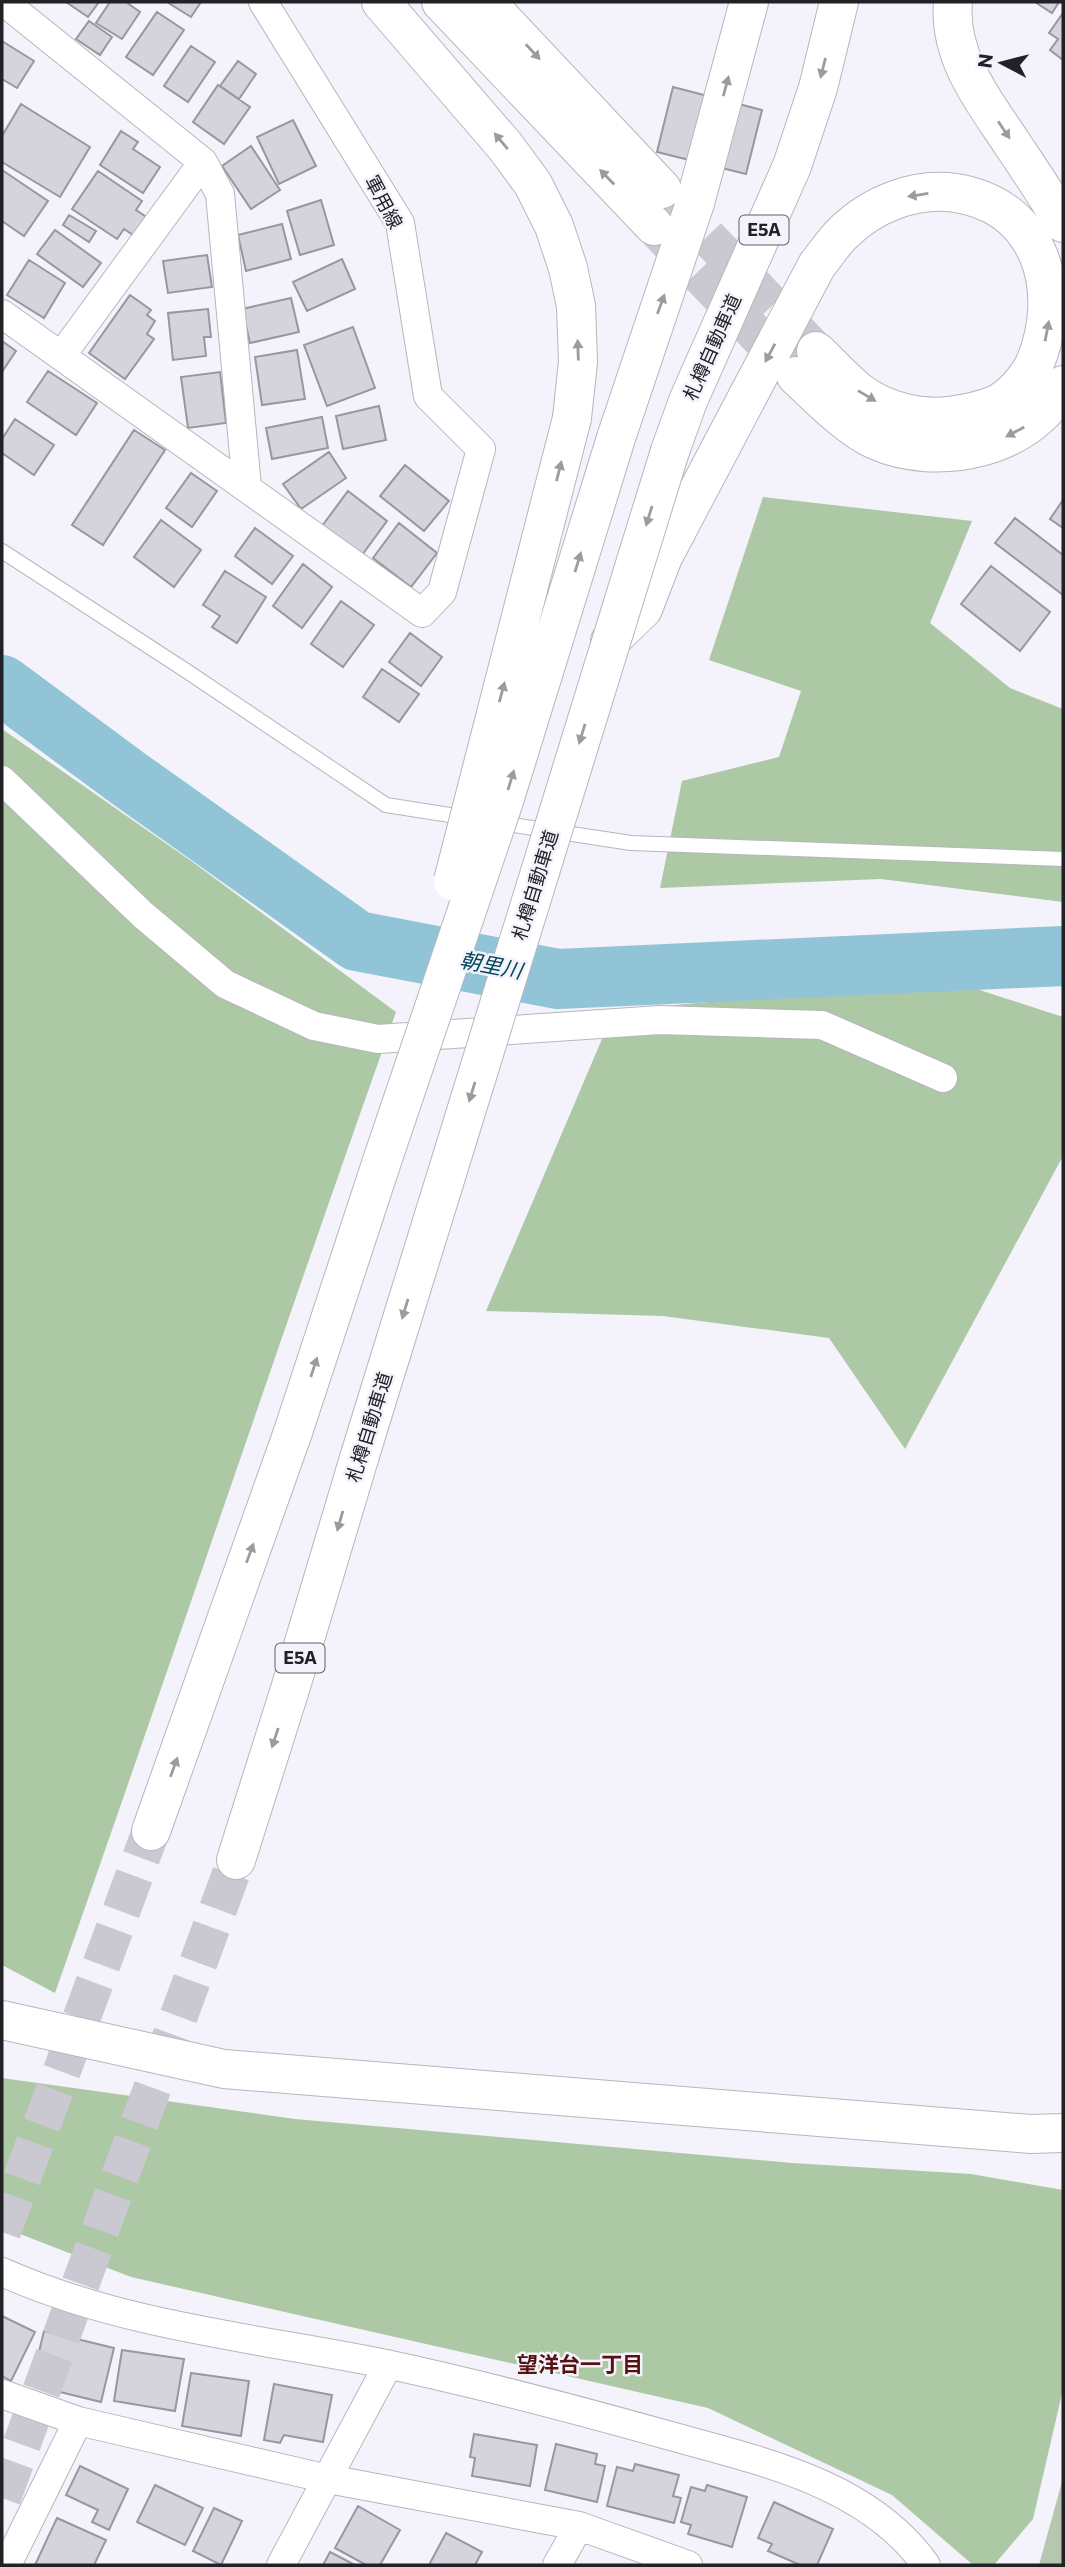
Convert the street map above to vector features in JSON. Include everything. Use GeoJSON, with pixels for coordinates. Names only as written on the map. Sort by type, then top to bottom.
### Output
{"type":"FeatureCollection","features":[{"type":"Feature","properties":{"kind":"main road"},"geometry":{"type":"LineString","coordinates":[[382,2],[505,146],[533,184],[554,226],[568,268],[576,306],[578,362],[572,418],[382,1161]]}},
{"type":"Feature","properties":{"kind":"main road"},"geometry":{"type":"LineString","coordinates":[[441,2],[654,226]]}},
{"type":"Feature","properties":{"kind":"main road"},"geometry":{"type":"LineString","coordinates":[[486,2],[662,188]]}},
{"type":"Feature","properties":{"kind":"main road"},"geometry":{"type":"LineString","coordinates":[[150,1831],[293,1432],[504,801],[616,438],[695,203],[749,2]]}},
{"type":"Feature","properties":{"kind":"main road","name":"札樽自動車道"},"geometry":{"type":"LineString","coordinates":[[236,1860],[670,452],[698,378],[792,166],[818,88],[839,2]]}},
{"type":"Feature","properties":{"kind":"main road"},"geometry":{"type":"LineString","coordinates":[[953,2],[957,49],[973,85],[1046,193],[1063,223]]}},
{"type":"Feature","properties":{"kind":"main road"},"geometry":{"type":"LineString","coordinates":[[610,641],[643,609],[663,558],[817,265],[843,232],[870,210],[904,197],[940,191],[978,197],[1009,212],[1032,236],[1048,272],[1052,308],[1045,345],[1026,380],[998,404],[966,414],[930,418],[894,410],[806,364],[840,415],[874,439],[913,451],[953,452],[992,445],[1028,426],[1057,398],[1063,386]]}},
{"type":"Feature","properties":{"kind":"main road"},"geometry":{"type":"LineString","coordinates":[[2,2020],[224,2069],[1017,2133],[1063,2133]]}},
{"type":"Feature","properties":{"kind":"street"},"geometry":{"type":"LineString","coordinates":[[5,2],[203,162],[220,194],[247,487]]}},
{"type":"Feature","properties":{"kind":"street","name":"軍用線"},"geometry":{"type":"LineString","coordinates":[[247,487],[422,613],[442,592],[481,449],[428,396],[400,223],[263,2]]}},
{"type":"Feature","properties":{"kind":"street"},"geometry":{"type":"LineString","coordinates":[[61,356],[203,162]]}},
{"type":"Feature","properties":{"kind":"street"},"geometry":{"type":"LineString","coordinates":[[2,314],[247,487]]}},
{"type":"Feature","properties":{"kind":"street"},"geometry":{"type":"LineString","coordinates":[[2,780],[143,915],[225,984],[314,1026],[378,1039],[660,1020],[822,1025],[943,1078]]}},
{"type":"Feature","properties":{"kind":"street"},"geometry":{"type":"LineString","coordinates":[[2,2272],[123,2315],[388,2365],[582,2412],[773,2466],[834,2489],[884,2519],[926,2565]]}},
{"type":"Feature","properties":{"kind":"street"},"geometry":{"type":"LineString","coordinates":[[281,2565],[388,2365]]}},
{"type":"Feature","properties":{"kind":"street"},"geometry":{"type":"LineString","coordinates":[[2,2394],[78,2421],[328,2479],[579,2526],[688,2565]]}},
{"type":"Feature","properties":{"kind":"street"},"geometry":{"type":"LineString","coordinates":[[6,2565],[78,2421]]}},
{"type":"Feature","properties":{"kind":"street"},"geometry":{"type":"LineString","coordinates":[[557,2565],[579,2526]]}},
{"type":"Feature","properties":{"kind":"lane"},"geometry":{"type":"LineString","coordinates":[[2,551],[386,805],[631,843],[1063,859]]}},
{"type":"Feature","properties":{"kind":"green space"},"geometry":{"type":"Polygon","coordinates":[[[763,497],[972,521],[930,623],[1010,688],[1063,709],[1063,902],[881,879],[660,888],[682,781],[779,757],[801,691],[709,660],[763,497]]]}},
{"type":"Feature","properties":{"kind":"green space"},"geometry":{"type":"Polygon","coordinates":[[[2,729],[194,863],[396,1012],[55,1993],[2,1965],[2,729]]]}},
{"type":"Feature","properties":{"kind":"green space"},"geometry":{"type":"Polygon","coordinates":[[[946,979],[1063,1017],[1063,1156],[905,1449],[829,1338],[663,1316],[486,1311],[614,1011],[946,979]]]}},
{"type":"Feature","properties":{"kind":"green space"},"geometry":{"type":"Polygon","coordinates":[[[2,2078],[295,2119],[792,2163],[971,2174],[1063,2190],[1063,2389],[1033,2519],[994,2565],[973,2565],[892,2495],[708,2408],[131,2277],[2,2227],[2,2078]]]}},
{"type":"Feature","properties":{"kind":"green space"},"geometry":{"type":"Polygon","coordinates":[[[1063,2478],[1063,2565],[1039,2565],[1063,2478]]]}},
{"type":"Feature","properties":{"kind":"building"},"geometry":{"type":"Polygon","coordinates":[[[66,2],[99,2],[88,17],[66,2]]]}},
{"type":"Feature","properties":{"kind":"building"},"geometry":{"type":"Polygon","coordinates":[[[110,2],[126,2],[140,12],[122,39],[96,23],[110,2]]]}},
{"type":"Feature","properties":{"kind":"building"},"geometry":{"type":"Polygon","coordinates":[[[167,2],[201,2],[191,17],[167,2]]]}},
{"type":"Feature","properties":{"kind":"building"},"geometry":{"type":"Polygon","coordinates":[[[1035,2],[1059,2],[1052,13],[1035,2]]]}},
{"type":"Feature","properties":{"kind":"building"},"geometry":{"type":"Polygon","coordinates":[[[157,12],[184,30],[153,75],[126,57],[157,12]]]}},
{"type":"Feature","properties":{"kind":"building"},"geometry":{"type":"Polygon","coordinates":[[[1063,13],[1063,60],[1050,50],[1058,39],[1049,33],[1063,13]]]}},
{"type":"Feature","properties":{"kind":"building"},"geometry":{"type":"Polygon","coordinates":[[[89,21],[112,37],[100,55],[76,39],[89,21]]]}},
{"type":"Feature","properties":{"kind":"building"},"geometry":{"type":"Polygon","coordinates":[[[2,41],[34,61],[17,88],[2,79],[2,41]]]}},
{"type":"Feature","properties":{"kind":"building"},"geometry":{"type":"Polygon","coordinates":[[[191,46],[215,62],[188,102],[164,86],[191,46]]]}},
{"type":"Feature","properties":{"kind":"building"},"geometry":{"type":"Polygon","coordinates":[[[238,61],[256,74],[239,99],[220,86],[238,61]]]}},
{"type":"Feature","properties":{"kind":"building"},"geometry":{"type":"Polygon","coordinates":[[[218,85],[250,107],[224,144],[193,122],[218,85]]]}},
{"type":"Feature","properties":{"kind":"building"},"geometry":{"type":"Polygon","coordinates":[[[673,87],[762,110],[746,174],[657,152],[673,87]]]}},
{"type":"Feature","properties":{"kind":"building"},"geometry":{"type":"Polygon","coordinates":[[[21,104],[90,147],[60,197],[2,162],[2,136],[21,104]]]}},
{"type":"Feature","properties":{"kind":"building"},"geometry":{"type":"Polygon","coordinates":[[[293,120],[316,166],[279,184],[257,137],[293,120]]]}},
{"type":"Feature","properties":{"kind":"building"},"geometry":{"type":"Polygon","coordinates":[[[121,131],[138,142],[133,149],[160,167],[143,193],[100,165],[121,131]]]}},
{"type":"Feature","properties":{"kind":"building"},"geometry":{"type":"Polygon","coordinates":[[[251,146],[280,190],[251,209],[222,166],[251,146]]]}},
{"type":"Feature","properties":{"kind":"building"},"geometry":{"type":"Polygon","coordinates":[[[2,170],[48,201],[24,236],[2,221],[2,170]]]}},
{"type":"Feature","properties":{"kind":"building"},"geometry":{"type":"Polygon","coordinates":[[[98,171],[142,201],[136,210],[148,218],[136,237],[124,229],[117,239],[72,209],[98,171]]]}},
{"type":"Feature","properties":{"kind":"building"},"geometry":{"type":"Polygon","coordinates":[[[321,200],[334,245],[300,255],[287,211],[321,200]]]}},
{"type":"Feature","properties":{"kind":"building"},"geometry":{"type":"Polygon","coordinates":[[[69,215],[96,231],[89,242],[63,225],[69,215]]]}},
{"type":"Feature","properties":{"kind":"building"},"geometry":{"type":"Polygon","coordinates":[[[282,224],[291,259],[246,271],[238,235],[282,224]]]}},
{"type":"Feature","properties":{"kind":"building"},"geometry":{"type":"Polygon","coordinates":[[[55,230],[101,263],[83,287],[37,254],[55,230]]]}},
{"type":"Feature","properties":{"kind":"building"},"geometry":{"type":"Polygon","coordinates":[[[207,255],[212,287],[168,293],[163,261],[207,255]]]}},
{"type":"Feature","properties":{"kind":"building"},"geometry":{"type":"Polygon","coordinates":[[[342,259],[355,289],[307,311],[293,282],[342,259]]]}},
{"type":"Feature","properties":{"kind":"building"},"geometry":{"type":"Polygon","coordinates":[[[29,260],[65,283],[44,318],[7,295],[29,260]]]}},
{"type":"Feature","properties":{"kind":"building"},"geometry":{"type":"Polygon","coordinates":[[[130,295],[151,310],[147,315],[155,321],[147,334],[154,339],[125,379],[89,353],[130,295]]]}},
{"type":"Feature","properties":{"kind":"building"},"geometry":{"type":"Polygon","coordinates":[[[291,298],[299,332],[250,343],[242,309],[291,298]]]}},
{"type":"Feature","properties":{"kind":"building"},"geometry":{"type":"Polygon","coordinates":[[[208,309],[211,337],[204,337],[206,356],[173,360],[168,313],[208,309]]]}},
{"type":"Feature","properties":{"kind":"building"},"geometry":{"type":"Polygon","coordinates":[[[353,327],[375,388],[327,406],[304,345],[353,327]]]}},
{"type":"Feature","properties":{"kind":"building"},"geometry":{"type":"Polygon","coordinates":[[[2,341],[16,351],[2,372],[2,341]]]}},
{"type":"Feature","properties":{"kind":"building"},"geometry":{"type":"Polygon","coordinates":[[[297,350],[305,399],[262,405],[255,357],[297,350]]]}},
{"type":"Feature","properties":{"kind":"building"},"geometry":{"type":"Polygon","coordinates":[[[48,371],[97,403],[76,435],[27,402],[48,371]]]}},
{"type":"Feature","properties":{"kind":"building"},"geometry":{"type":"Polygon","coordinates":[[[220,372],[226,423],[188,428],[181,377],[220,372]]]}},
{"type":"Feature","properties":{"kind":"building"},"geometry":{"type":"Polygon","coordinates":[[[379,406],[386,440],[343,449],[336,416],[379,406]]]}},
{"type":"Feature","properties":{"kind":"building"},"geometry":{"type":"Polygon","coordinates":[[[322,417],[328,448],[272,459],[266,428],[322,417]]]}},
{"type":"Feature","properties":{"kind":"building"},"geometry":{"type":"Polygon","coordinates":[[[15,419],[54,445],[34,475],[2,453],[2,439],[15,419]]]}},
{"type":"Feature","properties":{"kind":"building"},"geometry":{"type":"Polygon","coordinates":[[[134,430],[165,450],[103,545],[72,525],[134,430]]]}},
{"type":"Feature","properties":{"kind":"building"},"geometry":{"type":"Polygon","coordinates":[[[329,452],[346,478],[301,509],[283,484],[329,452]]]}},
{"type":"Feature","properties":{"kind":"building"},"geometry":{"type":"Polygon","coordinates":[[[405,465],[449,501],[424,531],[380,496],[405,465]]]}},
{"type":"Feature","properties":{"kind":"building"},"geometry":{"type":"Polygon","coordinates":[[[191,473],[217,491],[192,527],[166,508],[191,473]]]}},
{"type":"Feature","properties":{"kind":"building"},"geometry":{"type":"Polygon","coordinates":[[[348,491],[387,521],[362,555],[322,526],[348,491]]]}},
{"type":"Feature","properties":{"kind":"building"},"geometry":{"type":"Polygon","coordinates":[[[1063,500],[1063,528],[1050,519],[1063,500]]]}},
{"type":"Feature","properties":{"kind":"building"},"geometry":{"type":"Polygon","coordinates":[[[1015,518],[1063,555],[1063,595],[995,543],[1015,518]]]}},
{"type":"Feature","properties":{"kind":"building"},"geometry":{"type":"Polygon","coordinates":[[[161,520],[201,550],[174,587],[134,557],[161,520]]]}},
{"type":"Feature","properties":{"kind":"building"},"geometry":{"type":"Polygon","coordinates":[[[399,523],[437,553],[411,587],[373,558],[399,523]]]}},
{"type":"Feature","properties":{"kind":"building"},"geometry":{"type":"Polygon","coordinates":[[[255,528],[293,556],[272,584],[235,556],[255,528]]]}},
{"type":"Feature","properties":{"kind":"building"},"geometry":{"type":"Polygon","coordinates":[[[303,564],[332,587],[302,628],[273,606],[303,564]]]}},
{"type":"Feature","properties":{"kind":"building"},"geometry":{"type":"Polygon","coordinates":[[[991,566],[1050,612],[1020,651],[961,604],[991,566]]]}},
{"type":"Feature","properties":{"kind":"building"},"geometry":{"type":"Polygon","coordinates":[[[225,571],[266,597],[237,643],[212,627],[220,616],[203,605],[225,571]]]}},
{"type":"Feature","properties":{"kind":"building"},"geometry":{"type":"Polygon","coordinates":[[[341,601],[374,625],[343,667],[311,644],[341,601]]]}},
{"type":"Feature","properties":{"kind":"building"},"geometry":{"type":"Polygon","coordinates":[[[410,633],[442,657],[421,686],[389,662],[410,633]]]}},
{"type":"Feature","properties":{"kind":"building"},"geometry":{"type":"Polygon","coordinates":[[[382,669],[419,694],[399,722],[363,697],[382,669]]]}},
{"type":"Feature","properties":{"kind":"building"},"geometry":{"type":"Polygon","coordinates":[[[2,2316],[35,2332],[11,2381],[2,2376],[2,2316]]]}},
{"type":"Feature","properties":{"kind":"building"},"geometry":{"type":"Polygon","coordinates":[[[44,2331],[114,2348],[101,2402],[31,2385],[44,2331]]]}},
{"type":"Feature","properties":{"kind":"building"},"geometry":{"type":"Polygon","coordinates":[[[122,2350],[184,2359],[175,2411],[114,2401],[122,2350]]]}},
{"type":"Feature","properties":{"kind":"building"},"geometry":{"type":"Polygon","coordinates":[[[191,2373],[249,2381],[241,2436],[182,2426],[191,2373]]]}},
{"type":"Feature","properties":{"kind":"building"},"geometry":{"type":"Polygon","coordinates":[[[274,2384],[332,2395],[323,2442],[284,2435],[280,2443],[264,2440],[274,2384]]]}},
{"type":"Feature","properties":{"kind":"building"},"geometry":{"type":"Polygon","coordinates":[[[474,2434],[537,2445],[530,2486],[472,2476],[475,2458],[470,2457],[474,2434]]]}},
{"type":"Feature","properties":{"kind":"building"},"geometry":{"type":"Polygon","coordinates":[[[556,2444],[597,2454],[595,2464],[605,2466],[597,2502],[545,2490],[556,2444]]]}},
{"type":"Feature","properties":{"kind":"building"},"geometry":{"type":"Polygon","coordinates":[[[635,2464],[679,2475],[673,2496],[681,2498],[674,2523],[607,2506],[617,2467],[633,2471],[635,2464]]]}},
{"type":"Feature","properties":{"kind":"building"},"geometry":{"type":"Polygon","coordinates":[[[80,2466],[128,2489],[109,2530],[92,2522],[98,2510],[66,2495],[80,2466]]]}},
{"type":"Feature","properties":{"kind":"building"},"geometry":{"type":"Polygon","coordinates":[[[155,2485],[203,2508],[185,2545],[137,2522],[155,2485]]]}},
{"type":"Feature","properties":{"kind":"building"},"geometry":{"type":"Polygon","coordinates":[[[707,2485],[747,2497],[732,2547],[688,2534],[691,2525],[681,2522],[691,2487],[705,2491],[707,2485]]]}},
{"type":"Feature","properties":{"kind":"building"},"geometry":{"type":"Polygon","coordinates":[[[774,2502],[833,2529],[817,2565],[800,2565],[768,2551],[772,2544],[758,2538],[774,2502]]]}},
{"type":"Feature","properties":{"kind":"building"},"geometry":{"type":"Polygon","coordinates":[[[358,2506],[400,2530],[380,2565],[366,2565],[335,2548],[358,2506]]]}},
{"type":"Feature","properties":{"kind":"building"},"geometry":{"type":"Polygon","coordinates":[[[214,2508],[242,2521],[221,2565],[193,2551],[214,2508]]]}},
{"type":"Feature","properties":{"kind":"building"},"geometry":{"type":"Polygon","coordinates":[[[57,2518],[106,2540],[94,2565],[35,2565],[57,2518]]]}},
{"type":"Feature","properties":{"kind":"building"},"geometry":{"type":"Polygon","coordinates":[[[446,2533],[482,2552],[475,2565],[429,2565],[446,2533]]]}},
{"type":"Feature","properties":{"kind":"building"},"geometry":{"type":"Polygon","coordinates":[[[330,2552],[355,2565],[323,2565],[330,2552]]]}},
{"type":"Feature","properties":{"kind":"waterway","name":"朝里川"},"geometry":{"type":"LineString","coordinates":[[2,685],[357,941],[558,979],[1063,956]]}},
{"type":"Feature","properties":{"kind":"tunnel"},"geometry":{"type":"LineString","coordinates":[[668,195],[816,351]]}},
{"type":"Feature","properties":{"kind":"tunnel"},"geometry":{"type":"LineString","coordinates":[[658,231],[795,375]]}},
{"type":"Feature","properties":{"kind":"tunnel"},"geometry":{"type":"LineString","coordinates":[[2,2232],[151,1831]]}},
{"type":"Feature","properties":{"kind":"tunnel"},"geometry":{"type":"LineString","coordinates":[[2,2498],[236,1860]]}},
{"type":"Feature","properties":{"kind":"district","name":"望洋台一丁目"},"geometry":{"type":"Point","coordinates":[580,2365]}}]}
